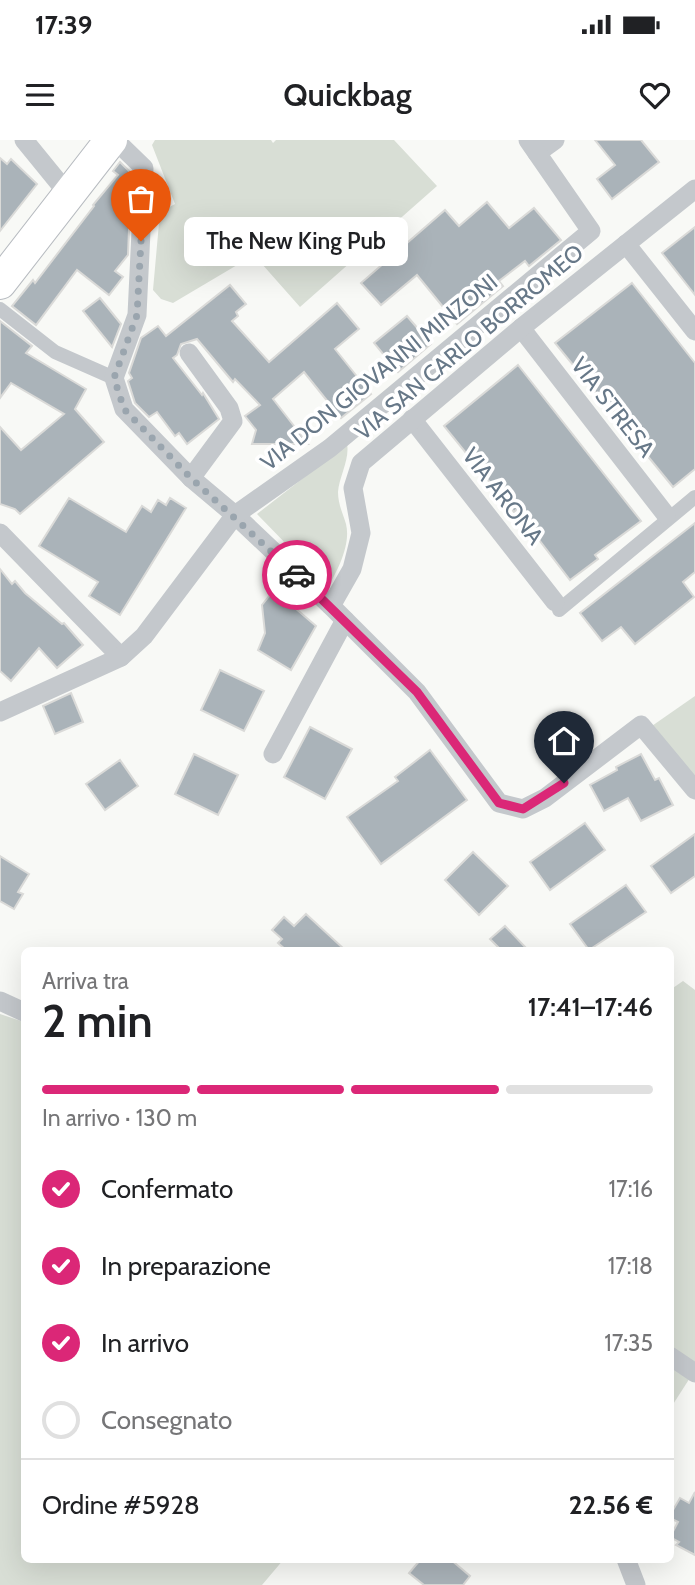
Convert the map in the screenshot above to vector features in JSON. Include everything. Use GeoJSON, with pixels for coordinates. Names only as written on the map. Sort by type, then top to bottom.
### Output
{"type":"FeatureCollection","features":[{"type":"Feature","properties":{"kind":"main road"},"geometry":{"type":"LineString","coordinates":[[0,283],[113,140]]}},
{"type":"Feature","properties":{"kind":"street"},"geometry":{"type":"LineString","coordinates":[[24,140],[68,194]]}},
{"type":"Feature","properties":{"kind":"street"},"geometry":{"type":"LineString","coordinates":[[113,140],[145,167],[137,315],[114,378],[124,409],[191,478],[338,613],[417,692],[499,803],[523,809],[545,797],[641,725],[695,790]]}},
{"type":"Feature","properties":{"kind":"street","name":"VIA DON GIOVANNI MINZONI"},"geometry":{"type":"LineString","coordinates":[[0,712],[121,657],[144,636],[234,516],[330,448],[591,232],[532,146],[555,140]]}},
{"type":"Feature","properties":{"kind":"street","name":"VIA SAN CARLO BORROMEO"},"geometry":{"type":"LineString","coordinates":[[273,754],[338,613],[352,569],[361,533],[353,488],[361,463],[521,328],[695,190]]}},
{"type":"Feature","properties":{"kind":"street"},"geometry":{"type":"LineString","coordinates":[[626,244],[695,331]]}},
{"type":"Feature","properties":{"kind":"street"},"geometry":{"type":"LineString","coordinates":[[0,309],[55,352],[114,378]]}},
{"type":"Feature","properties":{"kind":"street","name":"VIA STRESA"},"geometry":{"type":"LineString","coordinates":[[521,328],[668,517]]}},
{"type":"Feature","properties":{"kind":"street"},"geometry":{"type":"LineString","coordinates":[[189,354],[229,408],[233,421],[191,478]]}},
{"type":"Feature","properties":{"kind":"street","name":"VIA ARONA"},"geometry":{"type":"LineString","coordinates":[[412,419],[557,606]]}},
{"type":"Feature","properties":{"kind":"street"},"geometry":{"type":"LineString","coordinates":[[557,606],[695,497]]}},
{"type":"Feature","properties":{"kind":"street"},"geometry":{"type":"LineString","coordinates":[[0,533],[121,657]]}},
{"type":"Feature","properties":{"kind":"street"},"geometry":{"type":"LineString","coordinates":[[0,1001],[21,1011]]}},
{"type":"Feature","properties":{"kind":"street"},"geometry":{"type":"LineString","coordinates":[[674,1359],[695,1373]]}},
{"type":"Feature","properties":{"kind":"street"},"geometry":{"type":"LineString","coordinates":[[628,1563],[636,1585]]}},
{"type":"Feature","properties":{"kind":"shaded area"},"geometry":{"type":"Polygon","coordinates":[[[155,140],[271,140],[273,143],[276,140],[394,140],[437,186],[300,307],[254,255],[173,303],[161,299],[153,290],[160,212],[175,204],[152,145],[155,140]]]}},
{"type":"Feature","properties":{"kind":"shaded area"},"geometry":{"type":"Polygon","coordinates":[[[347,444],[347,456],[338,492],[347,540],[328,587],[257,514],[347,444]]]}},
{"type":"Feature","properties":{"kind":"shaded area"},"geometry":{"type":"Polygon","coordinates":[[[695,696],[695,781],[649,728],[695,696]]]}},
{"type":"Feature","properties":{"kind":"shaded area"},"geometry":{"type":"Polygon","coordinates":[[[683,981],[695,990],[695,1370],[674,1403],[674,987],[683,981]]]}},
{"type":"Feature","properties":{"kind":"shaded area"},"geometry":{"type":"Polygon","coordinates":[[[0,1014],[21,1021],[21,1563],[281,1563],[262,1585],[0,1585],[0,1014]]]}},
{"type":"Feature","properties":{"kind":"building"},"geometry":{"type":"Polygon","coordinates":[[[595,140],[641,140],[659,162],[612,199],[597,179],[615,165],[595,140]]]}},
{"type":"Feature","properties":{"kind":"building"},"geometry":{"type":"Polygon","coordinates":[[[0,158],[7,164],[11,159],[37,184],[0,231],[0,158]]]}},
{"type":"Feature","properties":{"kind":"building"},"geometry":{"type":"Polygon","coordinates":[[[120,162],[131,173],[131,184],[121,196],[130,203],[128,255],[115,271],[123,277],[109,295],[77,270],[36,325],[12,306],[33,280],[35,283],[118,175],[113,171],[120,162]]]}},
{"type":"Feature","properties":{"kind":"building"},"geometry":{"type":"Polygon","coordinates":[[[487,202],[509,228],[534,208],[561,240],[529,266],[525,261],[499,281],[503,286],[457,324],[417,275],[381,305],[361,283],[445,210],[459,226],[487,202]]]}},
{"type":"Feature","properties":{"kind":"building"},"geometry":{"type":"Polygon","coordinates":[[[695,227],[695,295],[662,253],[695,227]]]}},
{"type":"Feature","properties":{"kind":"building"},"geometry":{"type":"Polygon","coordinates":[[[632,283],[695,363],[695,469],[673,487],[555,343],[632,283]]]}},
{"type":"Feature","properties":{"kind":"building"},"geometry":{"type":"Polygon","coordinates":[[[230,285],[246,304],[236,312],[238,316],[232,321],[269,362],[337,303],[359,329],[335,349],[371,394],[341,418],[304,372],[273,399],[308,444],[252,444],[256,430],[245,416],[260,405],[235,379],[233,382],[197,339],[181,344],[173,358],[202,395],[203,393],[219,419],[187,444],[179,433],[175,436],[157,412],[149,417],[135,403],[128,381],[132,378],[129,373],[141,338],[158,326],[166,336],[230,285]]]}},
{"type":"Feature","properties":{"kind":"building"},"geometry":{"type":"Polygon","coordinates":[[[100,298],[121,324],[112,347],[83,311],[100,298]]]}},
{"type":"Feature","properties":{"kind":"building"},"geometry":{"type":"Polygon","coordinates":[[[407,316],[431,344],[398,372],[374,343],[407,316]]]}},
{"type":"Feature","properties":{"kind":"building"},"geometry":{"type":"Polygon","coordinates":[[[0,321],[32,346],[26,353],[86,389],[75,409],[104,442],[20,514],[15,509],[0,504],[0,427],[21,450],[64,414],[11,383],[0,398],[0,321]]]}},
{"type":"Feature","properties":{"kind":"building"},"geometry":{"type":"Polygon","coordinates":[[[518,365],[641,521],[595,555],[598,559],[570,580],[516,510],[514,512],[444,426],[518,365]]]}},
{"type":"Feature","properties":{"kind":"building"},"geometry":{"type":"Polygon","coordinates":[[[69,498],[126,532],[142,506],[151,512],[158,500],[166,505],[170,498],[186,508],[120,615],[89,596],[98,582],[39,546],[69,498]]]}},
{"type":"Feature","properties":{"kind":"building"},"geometry":{"type":"Polygon","coordinates":[[[695,523],[695,572],[683,582],[694,597],[635,644],[621,627],[602,641],[580,613],[695,523]]]}},
{"type":"Feature","properties":{"kind":"building"},"geometry":{"type":"Polygon","coordinates":[[[0,569],[12,584],[15,581],[25,593],[64,623],[83,645],[57,668],[39,648],[11,681],[0,671],[0,569]]]}},
{"type":"Feature","properties":{"kind":"building"},"geometry":{"type":"Polygon","coordinates":[[[274,590],[316,626],[291,670],[258,650],[265,633],[262,605],[274,590]]]}},
{"type":"Feature","properties":{"kind":"building"},"geometry":{"type":"Polygon","coordinates":[[[220,670],[264,691],[244,731],[201,710],[220,670]]]}},
{"type":"Feature","properties":{"kind":"building"},"geometry":{"type":"Polygon","coordinates":[[[71,693],[83,722],[55,734],[43,706],[71,693]]]}},
{"type":"Feature","properties":{"kind":"building"},"geometry":{"type":"Polygon","coordinates":[[[310,727],[352,749],[325,799],[284,777],[310,727]]]}},
{"type":"Feature","properties":{"kind":"building"},"geometry":{"type":"Polygon","coordinates":[[[430,750],[467,800],[381,864],[347,817],[398,781],[395,777],[430,750]]]}},
{"type":"Feature","properties":{"kind":"building"},"geometry":{"type":"Polygon","coordinates":[[[194,754],[238,775],[218,815],[175,794],[194,754]]]}},
{"type":"Feature","properties":{"kind":"building"},"geometry":{"type":"Polygon","coordinates":[[[641,754],[655,780],[659,778],[673,805],[641,821],[628,798],[604,811],[590,785],[641,754]]]}},
{"type":"Feature","properties":{"kind":"building"},"geometry":{"type":"Polygon","coordinates":[[[120,760],[138,786],[105,810],[86,784],[120,760]]]}},
{"type":"Feature","properties":{"kind":"building"},"geometry":{"type":"Polygon","coordinates":[[[585,823],[605,850],[550,890],[530,862],[585,823]]]}},
{"type":"Feature","properties":{"kind":"building"},"geometry":{"type":"Polygon","coordinates":[[[695,834],[695,876],[671,893],[651,866],[695,834]]]}},
{"type":"Feature","properties":{"kind":"building"},"geometry":{"type":"Polygon","coordinates":[[[473,852],[508,886],[479,915],[445,880],[473,852]]]}},
{"type":"Feature","properties":{"kind":"building"},"geometry":{"type":"Polygon","coordinates":[[[0,856],[29,874],[18,892],[23,894],[14,909],[0,901],[0,856]]]}},
{"type":"Feature","properties":{"kind":"building"},"geometry":{"type":"Polygon","coordinates":[[[626,885],[646,912],[594,947],[587,947],[570,924],[626,885]]]}},
{"type":"Feature","properties":{"kind":"building"},"geometry":{"type":"Polygon","coordinates":[[[306,914],[342,947],[283,947],[278,943],[282,939],[272,930],[284,917],[294,926],[306,914]]]}},
{"type":"Feature","properties":{"kind":"building"},"geometry":{"type":"Polygon","coordinates":[[[505,926],[525,947],[498,947],[490,939],[505,926]]]}},
{"type":"Feature","properties":{"kind":"building"},"geometry":{"type":"Polygon","coordinates":[[[695,1492],[695,1555],[676,1545],[679,1542],[674,1539],[674,1530],[678,1522],[674,1520],[674,1508],[680,1498],[689,1503],[695,1492]]]}},
{"type":"Feature","properties":{"kind":"building"},"geometry":{"type":"Polygon","coordinates":[[[418,1563],[455,1563],[470,1576],[463,1585],[424,1585],[409,1573],[418,1563]]]}},
{"type":"Feature","properties":{"kind":"way so far"},"geometry":{"type":"LineString","coordinates":[[141,241],[137,315],[114,378],[124,409],[191,478],[297,575]]}},
{"type":"Feature","properties":{"kind":"place","name":"The New King Pub"},"geometry":{"type":"Point","coordinates":[141,241]}},
{"type":"Feature","properties":{"kind":"route"},"geometry":{"type":"LineString","coordinates":[[297,575],[417,692],[499,803],[523,809],[564,783]]}}]}
